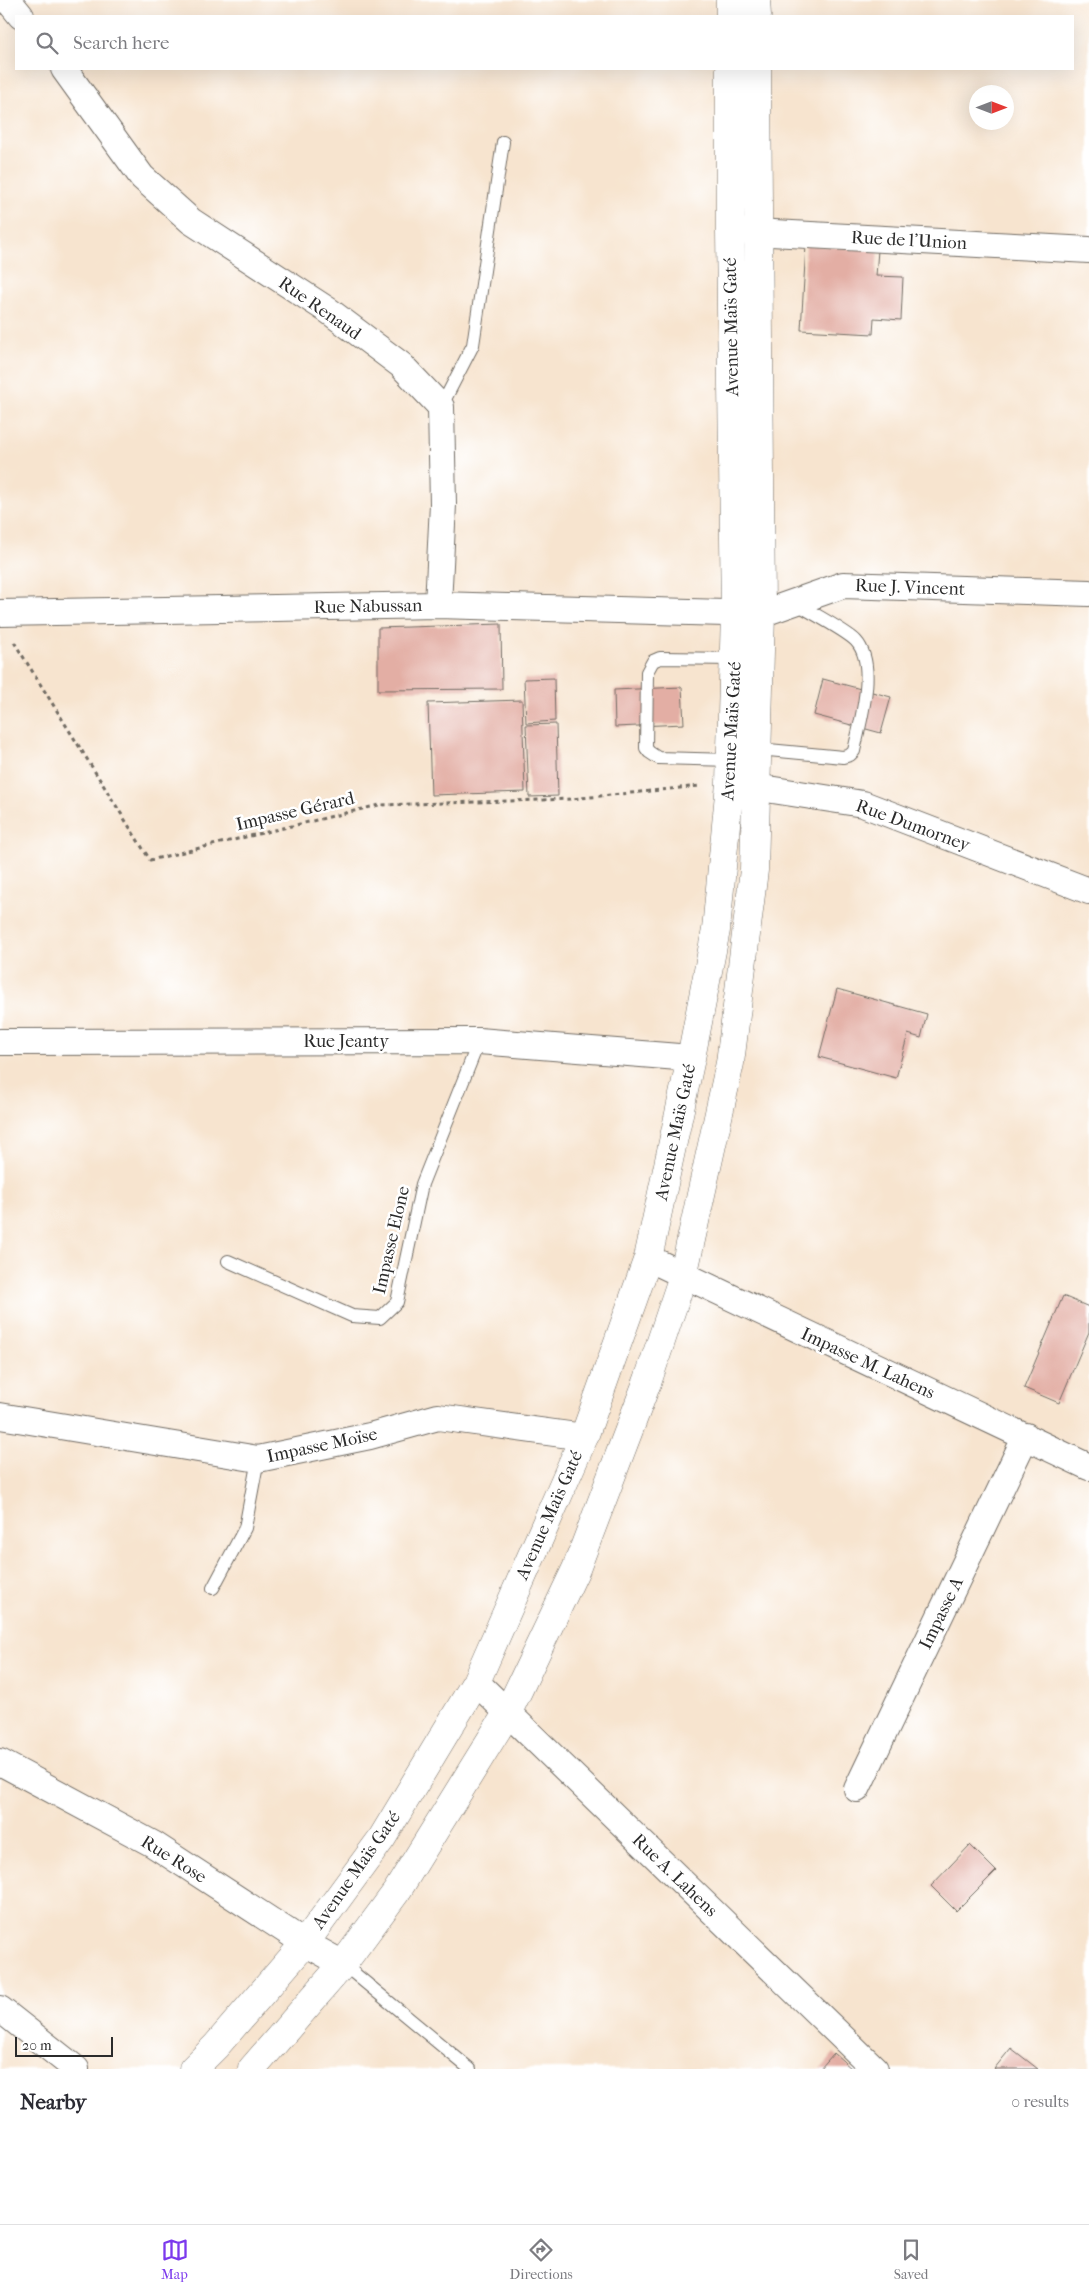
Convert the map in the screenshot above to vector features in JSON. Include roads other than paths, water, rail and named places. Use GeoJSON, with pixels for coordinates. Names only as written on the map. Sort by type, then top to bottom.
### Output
{"type":"FeatureCollection","features":[{"type":"Feature","properties":{"kind":"main road"},"geometry":{"type":"LineString","coordinates":[[730,0],[730,15]]}},
{"type":"Feature","properties":{"kind":"main road"},"geometry":{"type":"LineString","coordinates":[[756,0],[756,15]]}},
{"type":"Feature","properties":{"kind":"main road","name":"Avenue Maïs Gaté"},"geometry":{"type":"LineString","coordinates":[[252,2069],[344,1964],[397,1892],[508,1712],[576,1569],[648,1380],[683,1276],[730,1063],[754,870],[758,749],[748,614],[730,231],[730,70]]}},
{"type":"Feature","properties":{"kind":"main road","name":"Avenue Maïs Gaté"},"geometry":{"type":"LineString","coordinates":[[194,2069],[305,1943],[382,1838],[476,1682],[584,1437],[648,1258],[692,1058],[716,930],[730,772],[734,659],[748,614],[758,232],[757,70]]}},
{"type":"Feature","properties":{"kind":"street"},"geometry":{"type":"LineString","coordinates":[[8,0],[20,15]]}},
{"type":"Feature","properties":{"kind":"street","name":"Rue Renaud"},"geometry":{"type":"LineString","coordinates":[[65,70],[142,178],[191,221],[329,311],[401,365],[441,406]]}},
{"type":"Feature","properties":{"kind":"street","name":"Rue de l'Union"},"geometry":{"type":"LineString","coordinates":[[730,231],[1089,250]]}},
{"type":"Feature","properties":{"kind":"street"},"geometry":{"type":"LineString","coordinates":[[438,605],[443,504],[441,406]]}},
{"type":"Feature","properties":{"kind":"street","name":"Rue J. Vincent"},"geometry":{"type":"LineString","coordinates":[[748,614],[794,602],[843,585],[1089,593]]}},
{"type":"Feature","properties":{"kind":"street","name":"Rue Nabussan"},"geometry":{"type":"LineString","coordinates":[[0,613],[438,605],[748,614]]}},
{"type":"Feature","properties":{"kind":"street","name":"Rue Dumorney"},"geometry":{"type":"LineString","coordinates":[[730,772],[757,788],[862,804],[1089,891]]}},
{"type":"Feature","properties":{"kind":"street","name":"Rue Jeanty"},"geometry":{"type":"LineString","coordinates":[[0,1042],[479,1041],[692,1058]]}},
{"type":"Feature","properties":{"kind":"street","name":"Impasse M. Lahens"},"geometry":{"type":"LineString","coordinates":[[648,1258],[1089,1467]]}},
{"type":"Feature","properties":{"kind":"street","name":"Impasse Moïse"},"geometry":{"type":"LineString","coordinates":[[0,1416],[258,1459],[370,1436],[438,1417],[584,1437]]}},
{"type":"Feature","properties":{"kind":"street","name":"Impasse A"},"geometry":{"type":"LineString","coordinates":[[857,1789],[1026,1436]]}},
{"type":"Feature","properties":{"kind":"street","name":"Rue A. Lahens"},"geometry":{"type":"LineString","coordinates":[[476,1682],[874,2069]]}},
{"type":"Feature","properties":{"kind":"street","name":"Rue Rose"},"geometry":{"type":"LineString","coordinates":[[0,1762],[153,1844],[305,1943],[344,1964]]}},
{"type":"Feature","properties":{"kind":"street"},"geometry":{"type":"LineString","coordinates":[[0,2009],[76,2069]]}},
{"type":"Feature","properties":{"kind":"lane"},"geometry":{"type":"LineString","coordinates":[[441,406],[473,345],[503,142]]}},
{"type":"Feature","properties":{"kind":"lane"},"geometry":{"type":"LineString","coordinates":[[758,749],[843,757],[850,755],[854,751],[867,681],[863,654],[856,641],[794,602]]}},
{"type":"Feature","properties":{"kind":"lane"},"geometry":{"type":"LineString","coordinates":[[730,772],[658,758],[649,752],[646,748],[647,672],[653,661],[660,658],[734,659]]}},
{"type":"Feature","properties":{"kind":"lane","name":"Impasse Elone"},"geometry":{"type":"LineString","coordinates":[[228,1261],[352,1316],[380,1318],[397,1302],[422,1184],[479,1041]]}},
{"type":"Feature","properties":{"kind":"lane"},"geometry":{"type":"LineString","coordinates":[[213,1588],[245,1528],[258,1459]]}},
{"type":"Feature","properties":{"kind":"lane"},"geometry":{"type":"LineString","coordinates":[[344,1964],[470,2069]]}}]}
